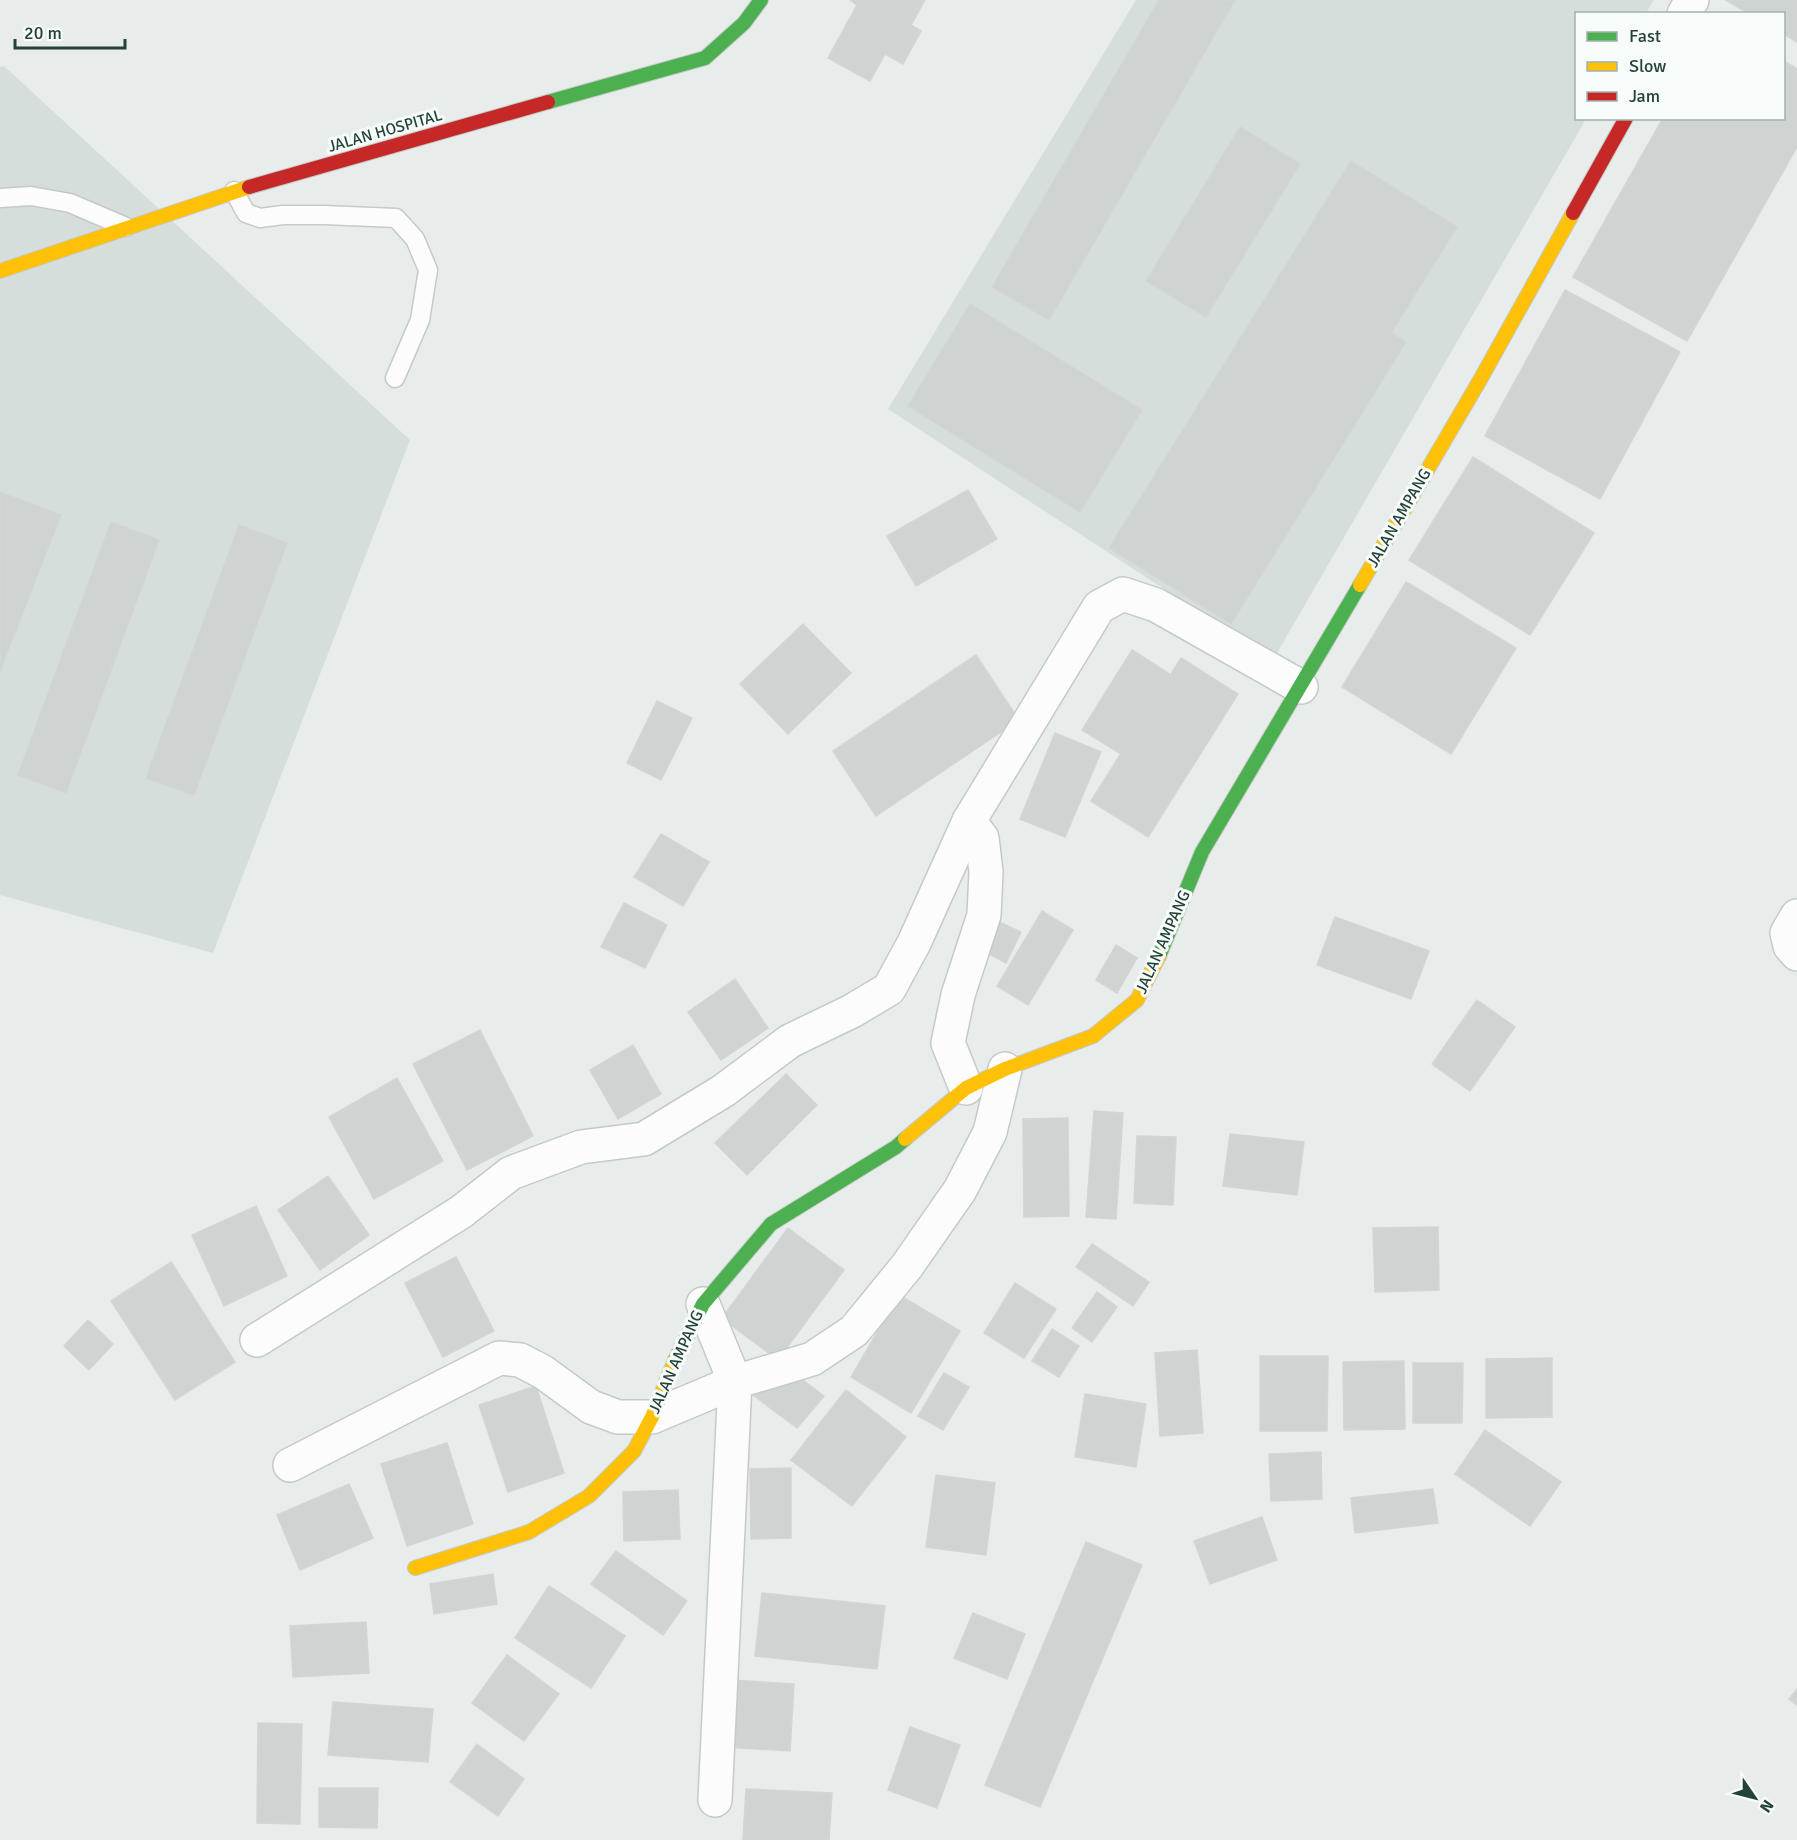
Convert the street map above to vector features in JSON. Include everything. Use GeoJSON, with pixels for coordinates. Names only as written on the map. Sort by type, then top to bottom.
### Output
{"type":"FeatureCollection","features":[{"type":"Feature","properties":{"kind":"street","name":"JALAN HOSPITAL"},"geometry":{"type":"LineString","coordinates":[[0,271],[234,191],[705,58],[744,23],[761,0]]}},
{"type":"Feature","properties":{"kind":"street","name":"JALAN AMPANG"},"geometry":{"type":"LineString","coordinates":[[416,1568],[529,1532],[589,1496],[634,1451],[652,1417],[678,1350],[703,1304],[771,1224],[896,1147],[966,1088],[1005,1069],[1093,1036],[1137,1000],[1164,946],[1202,852],[1480,380],[1625,120]]}},
{"type":"Feature","properties":{"kind":"street"},"geometry":{"type":"LineString","coordinates":[[257,1340],[461,1212],[512,1173],[581,1147],[644,1139],[723,1091],[789,1041],[852,1011],[889,989],[914,944],[969,821],[1099,607],[1123,594],[1156,605],[1301,687]]}},
{"type":"Feature","properties":{"kind":"street"},"geometry":{"type":"LineString","coordinates":[[966,1088],[948,1043],[958,995],[984,915],[986,872],[982,838],[969,821]]}},
{"type":"Feature","properties":{"kind":"street"},"geometry":{"type":"LineString","coordinates":[[1797,916],[1787,933],[1790,946],[1797,954]]}},
{"type":"Feature","properties":{"kind":"street"},"geometry":{"type":"LineString","coordinates":[[290,1465],[499,1358],[520,1360],[543,1372],[591,1407],[618,1417],[652,1417],[735,1382],[812,1359],[854,1331],[907,1266],[960,1190],[990,1132],[1005,1069]]}},
{"type":"Feature","properties":{"kind":"street"},"geometry":{"type":"LineString","coordinates":[[703,1304],[735,1382],[715,1800]]}},
{"type":"Feature","properties":{"kind":"lane"},"geometry":{"type":"LineString","coordinates":[[234,191],[246,213],[260,218],[283,215],[396,218],[415,239],[428,270],[420,320],[396,378]]}},
{"type":"Feature","properties":{"kind":"lane"},"geometry":{"type":"LineString","coordinates":[[0,198],[31,196],[70,203],[128,228]]}},
{"type":"Feature","properties":{"kind":"shaded area"},"geometry":{"type":"Polygon","coordinates":[[[1136,0],[1654,0],[1647,12],[1575,12],[1575,120],[1585,120],[1273,660],[888,409],[1136,0]]]}},
{"type":"Feature","properties":{"kind":"shaded area"},"geometry":{"type":"Polygon","coordinates":[[[4,66],[410,440],[213,953],[0,895],[0,67],[4,66]]]}},
{"type":"Feature","properties":{"kind":"building"},"geometry":{"type":"Polygon","coordinates":[[[850,0],[925,0],[911,25],[921,31],[903,64],[885,54],[870,81],[828,58],[857,5],[850,0]]]}},
{"type":"Feature","properties":{"kind":"building"},"geometry":{"type":"Polygon","coordinates":[[[1159,0],[1235,0],[1049,320],[992,287],[1159,0]]]}},
{"type":"Feature","properties":{"kind":"building"},"geometry":{"type":"Polygon","coordinates":[[[1726,0],[1797,0],[1797,42],[1785,35],[1785,12],[1746,12],[1726,0]]]}},
{"type":"Feature","properties":{"kind":"building"},"geometry":{"type":"Polygon","coordinates":[[[1785,62],[1797,69],[1797,147],[1687,341],[1573,277],[1662,120],[1785,120],[1785,62]]]}},
{"type":"Feature","properties":{"kind":"building"},"geometry":{"type":"Polygon","coordinates":[[[1240,127],[1300,164],[1206,317],[1146,281],[1240,127]]]}},
{"type":"Feature","properties":{"kind":"building"},"geometry":{"type":"Polygon","coordinates":[[[1351,161],[1457,227],[1391,333],[1406,342],[1231,624],[1109,548],[1351,161]]]}},
{"type":"Feature","properties":{"kind":"building"},"geometry":{"type":"Polygon","coordinates":[[[1565,290],[1680,352],[1600,499],[1485,436],[1565,290]]]}},
{"type":"Feature","properties":{"kind":"building"},"geometry":{"type":"Polygon","coordinates":[[[970,304],[1142,410],[1080,512],[908,406],[970,304]]]}},
{"type":"Feature","properties":{"kind":"building"},"geometry":{"type":"Polygon","coordinates":[[[1473,457],[1594,533],[1530,635],[1409,560],[1473,457]]]}},
{"type":"Feature","properties":{"kind":"building"},"geometry":{"type":"Polygon","coordinates":[[[968,490],[997,539],[916,586],[887,536],[968,490]]]}},
{"type":"Feature","properties":{"kind":"building"},"geometry":{"type":"Polygon","coordinates":[[[0,492],[61,515],[0,671],[0,492]]]}},
{"type":"Feature","properties":{"kind":"building"},"geometry":{"type":"Polygon","coordinates":[[[111,522],[159,540],[66,793],[18,775],[111,522]]]}},
{"type":"Feature","properties":{"kind":"building"},"geometry":{"type":"Polygon","coordinates":[[[239,525],[287,543],[194,795],[146,778],[239,525]]]}},
{"type":"Feature","properties":{"kind":"building"},"geometry":{"type":"Polygon","coordinates":[[[1406,582],[1516,648],[1451,754],[1342,687],[1406,582]]]}},
{"type":"Feature","properties":{"kind":"building"},"geometry":{"type":"Polygon","coordinates":[[[803,624],[851,673],[788,734],[740,684],[803,624]]]}},
{"type":"Feature","properties":{"kind":"building"},"geometry":{"type":"Polygon","coordinates":[[[1132,650],[1171,675],[1121,754],[1082,730],[1132,650]]]}},
{"type":"Feature","properties":{"kind":"building"},"geometry":{"type":"Polygon","coordinates":[[[976,655],[1019,720],[876,816],[833,751],[976,655]]]}},
{"type":"Feature","properties":{"kind":"building"},"geometry":{"type":"Polygon","coordinates":[[[1181,658],[1238,694],[1148,837],[1091,801],[1181,658]]]}},
{"type":"Feature","properties":{"kind":"building"},"geometry":{"type":"Polygon","coordinates":[[[657,701],[692,718],[661,780],[627,763],[657,701]]]}},
{"type":"Feature","properties":{"kind":"building"},"geometry":{"type":"Polygon","coordinates":[[[1055,733],[1101,752],[1065,837],[1020,819],[1055,733]]]}},
{"type":"Feature","properties":{"kind":"building"},"geometry":{"type":"Polygon","coordinates":[[[661,834],[709,862],[683,906],[634,877],[661,834]]]}},
{"type":"Feature","properties":{"kind":"building"},"geometry":{"type":"Polygon","coordinates":[[[624,903],[667,925],[645,968],[601,947],[624,903]]]}},
{"type":"Feature","properties":{"kind":"building"},"geometry":{"type":"Polygon","coordinates":[[[1042,911],[1073,930],[1028,1005],[997,986],[1042,911]]]}},
{"type":"Feature","properties":{"kind":"building"},"geometry":{"type":"Polygon","coordinates":[[[1335,917],[1429,951],[1411,999],[1317,965],[1335,917]]]}},
{"type":"Feature","properties":{"kind":"building"},"geometry":{"type":"Polygon","coordinates":[[[997,921],[1021,932],[1006,963],[983,951],[997,921]]]}},
{"type":"Feature","properties":{"kind":"building"},"geometry":{"type":"Polygon","coordinates":[[[1116,945],[1137,958],[1117,993],[1096,980],[1116,945]]]}},
{"type":"Feature","properties":{"kind":"building"},"geometry":{"type":"Polygon","coordinates":[[[735,979],[768,1028],[721,1060],[688,1012],[735,979]]]}},
{"type":"Feature","properties":{"kind":"building"},"geometry":{"type":"Polygon","coordinates":[[[1477,1000],[1515,1027],[1470,1091],[1432,1064],[1477,1000]]]}},
{"type":"Feature","properties":{"kind":"building"},"geometry":{"type":"Polygon","coordinates":[[[480,1030],[533,1136],[467,1170],[413,1064],[480,1030]]]}},
{"type":"Feature","properties":{"kind":"building"},"geometry":{"type":"Polygon","coordinates":[[[633,1045],[661,1094],[618,1119],[590,1070],[633,1045]]]}},
{"type":"Feature","properties":{"kind":"building"},"geometry":{"type":"Polygon","coordinates":[[[786,1074],[817,1105],[747,1175],[715,1143],[786,1074]]]}},
{"type":"Feature","properties":{"kind":"building"},"geometry":{"type":"Polygon","coordinates":[[[397,1078],[443,1161],[374,1199],[329,1117],[397,1078]]]}},
{"type":"Feature","properties":{"kind":"building"},"geometry":{"type":"Polygon","coordinates":[[[1094,1111],[1123,1113],[1116,1219],[1086,1217],[1094,1111]]]}},
{"type":"Feature","properties":{"kind":"building"},"geometry":{"type":"Polygon","coordinates":[[[1068,1118],[1069,1216],[1024,1217],[1023,1119],[1068,1118]]]}},
{"type":"Feature","properties":{"kind":"building"},"geometry":{"type":"Polygon","coordinates":[[[1230,1134],[1304,1142],[1297,1195],[1223,1186],[1230,1134]]]}},
{"type":"Feature","properties":{"kind":"building"},"geometry":{"type":"Polygon","coordinates":[[[1137,1136],[1176,1137],[1173,1205],[1134,1203],[1137,1136]]]}},
{"type":"Feature","properties":{"kind":"building"},"geometry":{"type":"Polygon","coordinates":[[[328,1176],[369,1235],[320,1270],[278,1210],[328,1176]]]}},
{"type":"Feature","properties":{"kind":"building"},"geometry":{"type":"Polygon","coordinates":[[[256,1206],[287,1276],[224,1306],[192,1235],[256,1206]]]}},
{"type":"Feature","properties":{"kind":"building"},"geometry":{"type":"Polygon","coordinates":[[[1438,1227],[1439,1290],[1375,1292],[1373,1228],[1438,1227]]]}},
{"type":"Feature","properties":{"kind":"building"},"geometry":{"type":"Polygon","coordinates":[[[788,1228],[844,1270],[778,1360],[722,1318],[788,1228]]]}},
{"type":"Feature","properties":{"kind":"building"},"geometry":{"type":"Polygon","coordinates":[[[1092,1244],[1149,1282],[1133,1306],[1076,1267],[1092,1244]]]}},
{"type":"Feature","properties":{"kind":"building"},"geometry":{"type":"Polygon","coordinates":[[[456,1257],[494,1331],[443,1357],[405,1283],[456,1257]]]}},
{"type":"Feature","properties":{"kind":"building"},"geometry":{"type":"Polygon","coordinates":[[[171,1262],[235,1362],[175,1400],[111,1301],[171,1262]]]}},
{"type":"Feature","properties":{"kind":"building"},"geometry":{"type":"Polygon","coordinates":[[[1015,1283],[1056,1309],[1024,1358],[984,1333],[1015,1283]]]}},
{"type":"Feature","properties":{"kind":"building"},"geometry":{"type":"Polygon","coordinates":[[[1097,1292],[1117,1307],[1092,1342],[1072,1328],[1097,1292]]]}},
{"type":"Feature","properties":{"kind":"building"},"geometry":{"type":"Polygon","coordinates":[[[899,1295],[960,1331],[911,1413],[851,1377],[899,1295]]]}},
{"type":"Feature","properties":{"kind":"building"},"geometry":{"type":"Polygon","coordinates":[[[88,1320],[113,1344],[89,1370],[64,1346],[88,1320]]]}},
{"type":"Feature","properties":{"kind":"building"},"geometry":{"type":"Polygon","coordinates":[[[1052,1329],[1079,1346],[1059,1377],[1032,1361],[1052,1329]]]}},
{"type":"Feature","properties":{"kind":"building"},"geometry":{"type":"Polygon","coordinates":[[[1197,1350],[1203,1433],[1160,1436],[1155,1353],[1197,1350]]]}},
{"type":"Feature","properties":{"kind":"building"},"geometry":{"type":"Polygon","coordinates":[[[1260,1356],[1328,1356],[1327,1431],[1260,1431],[1260,1356]]]}},
{"type":"Feature","properties":{"kind":"building"},"geometry":{"type":"Polygon","coordinates":[[[1552,1358],[1552,1417],[1486,1418],[1486,1359],[1552,1358]]]}},
{"type":"Feature","properties":{"kind":"building"},"geometry":{"type":"Polygon","coordinates":[[[1404,1361],[1405,1429],[1344,1430],[1343,1362],[1404,1361]]]}},
{"type":"Feature","properties":{"kind":"building"},"geometry":{"type":"Polygon","coordinates":[[[1413,1363],[1463,1363],[1462,1423],[1413,1423],[1413,1363]]]}},
{"type":"Feature","properties":{"kind":"building"},"geometry":{"type":"Polygon","coordinates":[[[944,1373],[969,1387],[943,1430],[918,1416],[944,1373]]]}},
{"type":"Feature","properties":{"kind":"building"},"geometry":{"type":"Polygon","coordinates":[[[799,1377],[824,1396],[797,1428],[753,1395],[799,1377]]]}},
{"type":"Feature","properties":{"kind":"building"},"geometry":{"type":"Polygon","coordinates":[[[536,1386],[564,1473],[508,1492],[479,1405],[536,1386]]]}},
{"type":"Feature","properties":{"kind":"building"},"geometry":{"type":"Polygon","coordinates":[[[846,1390],[906,1437],[852,1506],[791,1460],[846,1390]]]}},
{"type":"Feature","properties":{"kind":"building"},"geometry":{"type":"Polygon","coordinates":[[[1085,1394],[1146,1404],[1136,1467],[1075,1457],[1085,1394]]]}},
{"type":"Feature","properties":{"kind":"building"},"geometry":{"type":"Polygon","coordinates":[[[1485,1430],[1561,1482],[1530,1526],[1455,1474],[1485,1430]]]}},
{"type":"Feature","properties":{"kind":"building"},"geometry":{"type":"Polygon","coordinates":[[[447,1443],[473,1524],[407,1546],[381,1464],[447,1443]]]}},
{"type":"Feature","properties":{"kind":"building"},"geometry":{"type":"Polygon","coordinates":[[[1321,1452],[1322,1499],[1271,1501],[1269,1454],[1321,1452]]]}},
{"type":"Feature","properties":{"kind":"building"},"geometry":{"type":"Polygon","coordinates":[[[791,1468],[791,1538],[751,1539],[750,1469],[791,1468]]]}},
{"type":"Feature","properties":{"kind":"building"},"geometry":{"type":"Polygon","coordinates":[[[936,1475],[995,1483],[986,1555],[926,1547],[936,1475]]]}},
{"type":"Feature","properties":{"kind":"building"},"geometry":{"type":"Polygon","coordinates":[[[349,1484],[373,1538],[300,1570],[277,1515],[349,1484]]]}},
{"type":"Feature","properties":{"kind":"building"},"geometry":{"type":"Polygon","coordinates":[[[1433,1489],[1438,1523],[1355,1533],[1351,1498],[1433,1489]]]}},
{"type":"Feature","properties":{"kind":"building"},"geometry":{"type":"Polygon","coordinates":[[[678,1490],[680,1539],[624,1541],[623,1492],[678,1490]]]}},
{"type":"Feature","properties":{"kind":"building"},"geometry":{"type":"Polygon","coordinates":[[[1262,1517],[1277,1560],[1210,1584],[1194,1541],[1262,1517]]]}},
{"type":"Feature","properties":{"kind":"building"},"geometry":{"type":"Polygon","coordinates":[[[1086,1542],[1142,1565],[1040,1807],[985,1785],[1086,1542]]]}},
{"type":"Feature","properties":{"kind":"building"},"geometry":{"type":"Polygon","coordinates":[[[616,1551],[687,1601],[663,1635],[591,1584],[616,1551]]]}},
{"type":"Feature","properties":{"kind":"building"},"geometry":{"type":"Polygon","coordinates":[[[493,1574],[497,1604],[434,1614],[430,1584],[493,1574]]]}},
{"type":"Feature","properties":{"kind":"building"},"geometry":{"type":"Polygon","coordinates":[[[549,1586],[625,1636],[591,1688],[515,1638],[549,1586]]]}},
{"type":"Feature","properties":{"kind":"building"},"geometry":{"type":"Polygon","coordinates":[[[762,1593],[885,1606],[877,1669],[755,1656],[762,1593]]]}},
{"type":"Feature","properties":{"kind":"building"},"geometry":{"type":"Polygon","coordinates":[[[973,1613],[1025,1634],[1007,1679],[954,1658],[973,1613]]]}},
{"type":"Feature","properties":{"kind":"building"},"geometry":{"type":"Polygon","coordinates":[[[366,1622],[369,1673],[293,1677],[290,1626],[366,1622]]]}},
{"type":"Feature","properties":{"kind":"building"},"geometry":{"type":"Polygon","coordinates":[[[507,1655],[559,1694],[524,1741],[472,1703],[507,1655]]]}},
{"type":"Feature","properties":{"kind":"building"},"geometry":{"type":"Polygon","coordinates":[[[730,1680],[794,1684],[790,1751],[726,1747],[730,1680]]]}},
{"type":"Feature","properties":{"kind":"building"},"geometry":{"type":"Polygon","coordinates":[[[1797,1689],[1797,1705],[1789,1699],[1797,1689]]]}},
{"type":"Feature","properties":{"kind":"building"},"geometry":{"type":"Polygon","coordinates":[[[333,1702],[433,1709],[428,1762],[328,1755],[333,1702]]]}},
{"type":"Feature","properties":{"kind":"building"},"geometry":{"type":"Polygon","coordinates":[[[258,1723],[302,1724],[300,1824],[257,1823],[258,1723]]]}},
{"type":"Feature","properties":{"kind":"building"},"geometry":{"type":"Polygon","coordinates":[[[910,1727],[960,1745],[937,1808],[888,1790],[910,1727]]]}},
{"type":"Feature","properties":{"kind":"building"},"geometry":{"type":"Polygon","coordinates":[[[477,1744],[524,1779],[498,1816],[450,1782],[477,1744]]]}},
{"type":"Feature","properties":{"kind":"building"},"geometry":{"type":"Polygon","coordinates":[[[319,1788],[378,1788],[377,1828],[319,1827],[319,1788]]]}},
{"type":"Feature","properties":{"kind":"building"},"geometry":{"type":"Polygon","coordinates":[[[746,1789],[832,1793],[829,1840],[743,1840],[746,1789]]]}},
{"type":"Feature","properties":{"kind":"traffic: fast"},"geometry":{"type":"LineString","coordinates":[[548,102],[705,58],[744,23],[761,0]]}},
{"type":"Feature","properties":{"kind":"traffic: fast"},"geometry":{"type":"LineString","coordinates":[[1159,956],[1202,852],[1360,585]]}},
{"type":"Feature","properties":{"kind":"traffic: fast"},"geometry":{"type":"LineString","coordinates":[[675,1360],[703,1304],[771,1224],[896,1147],[905,1139]]}},
{"type":"Feature","properties":{"kind":"traffic: slow"},"geometry":{"type":"LineString","coordinates":[[0,271],[249,187]]}},
{"type":"Feature","properties":{"kind":"traffic: slow"},"geometry":{"type":"LineString","coordinates":[[1360,585],[1480,380],[1573,213]]}},
{"type":"Feature","properties":{"kind":"traffic: slow"},"geometry":{"type":"LineString","coordinates":[[905,1139],[966,1088],[1005,1069],[1093,1036],[1137,1000],[1159,956]]}},
{"type":"Feature","properties":{"kind":"traffic: slow"},"geometry":{"type":"LineString","coordinates":[[415,1568],[529,1532],[589,1496],[634,1451],[652,1417],[675,1360]]}},
{"type":"Feature","properties":{"kind":"traffic: jam"},"geometry":{"type":"LineString","coordinates":[[249,187],[548,102]]}},
{"type":"Feature","properties":{"kind":"traffic: jam"},"geometry":{"type":"LineString","coordinates":[[1573,213],[1625,120]]}}]}
